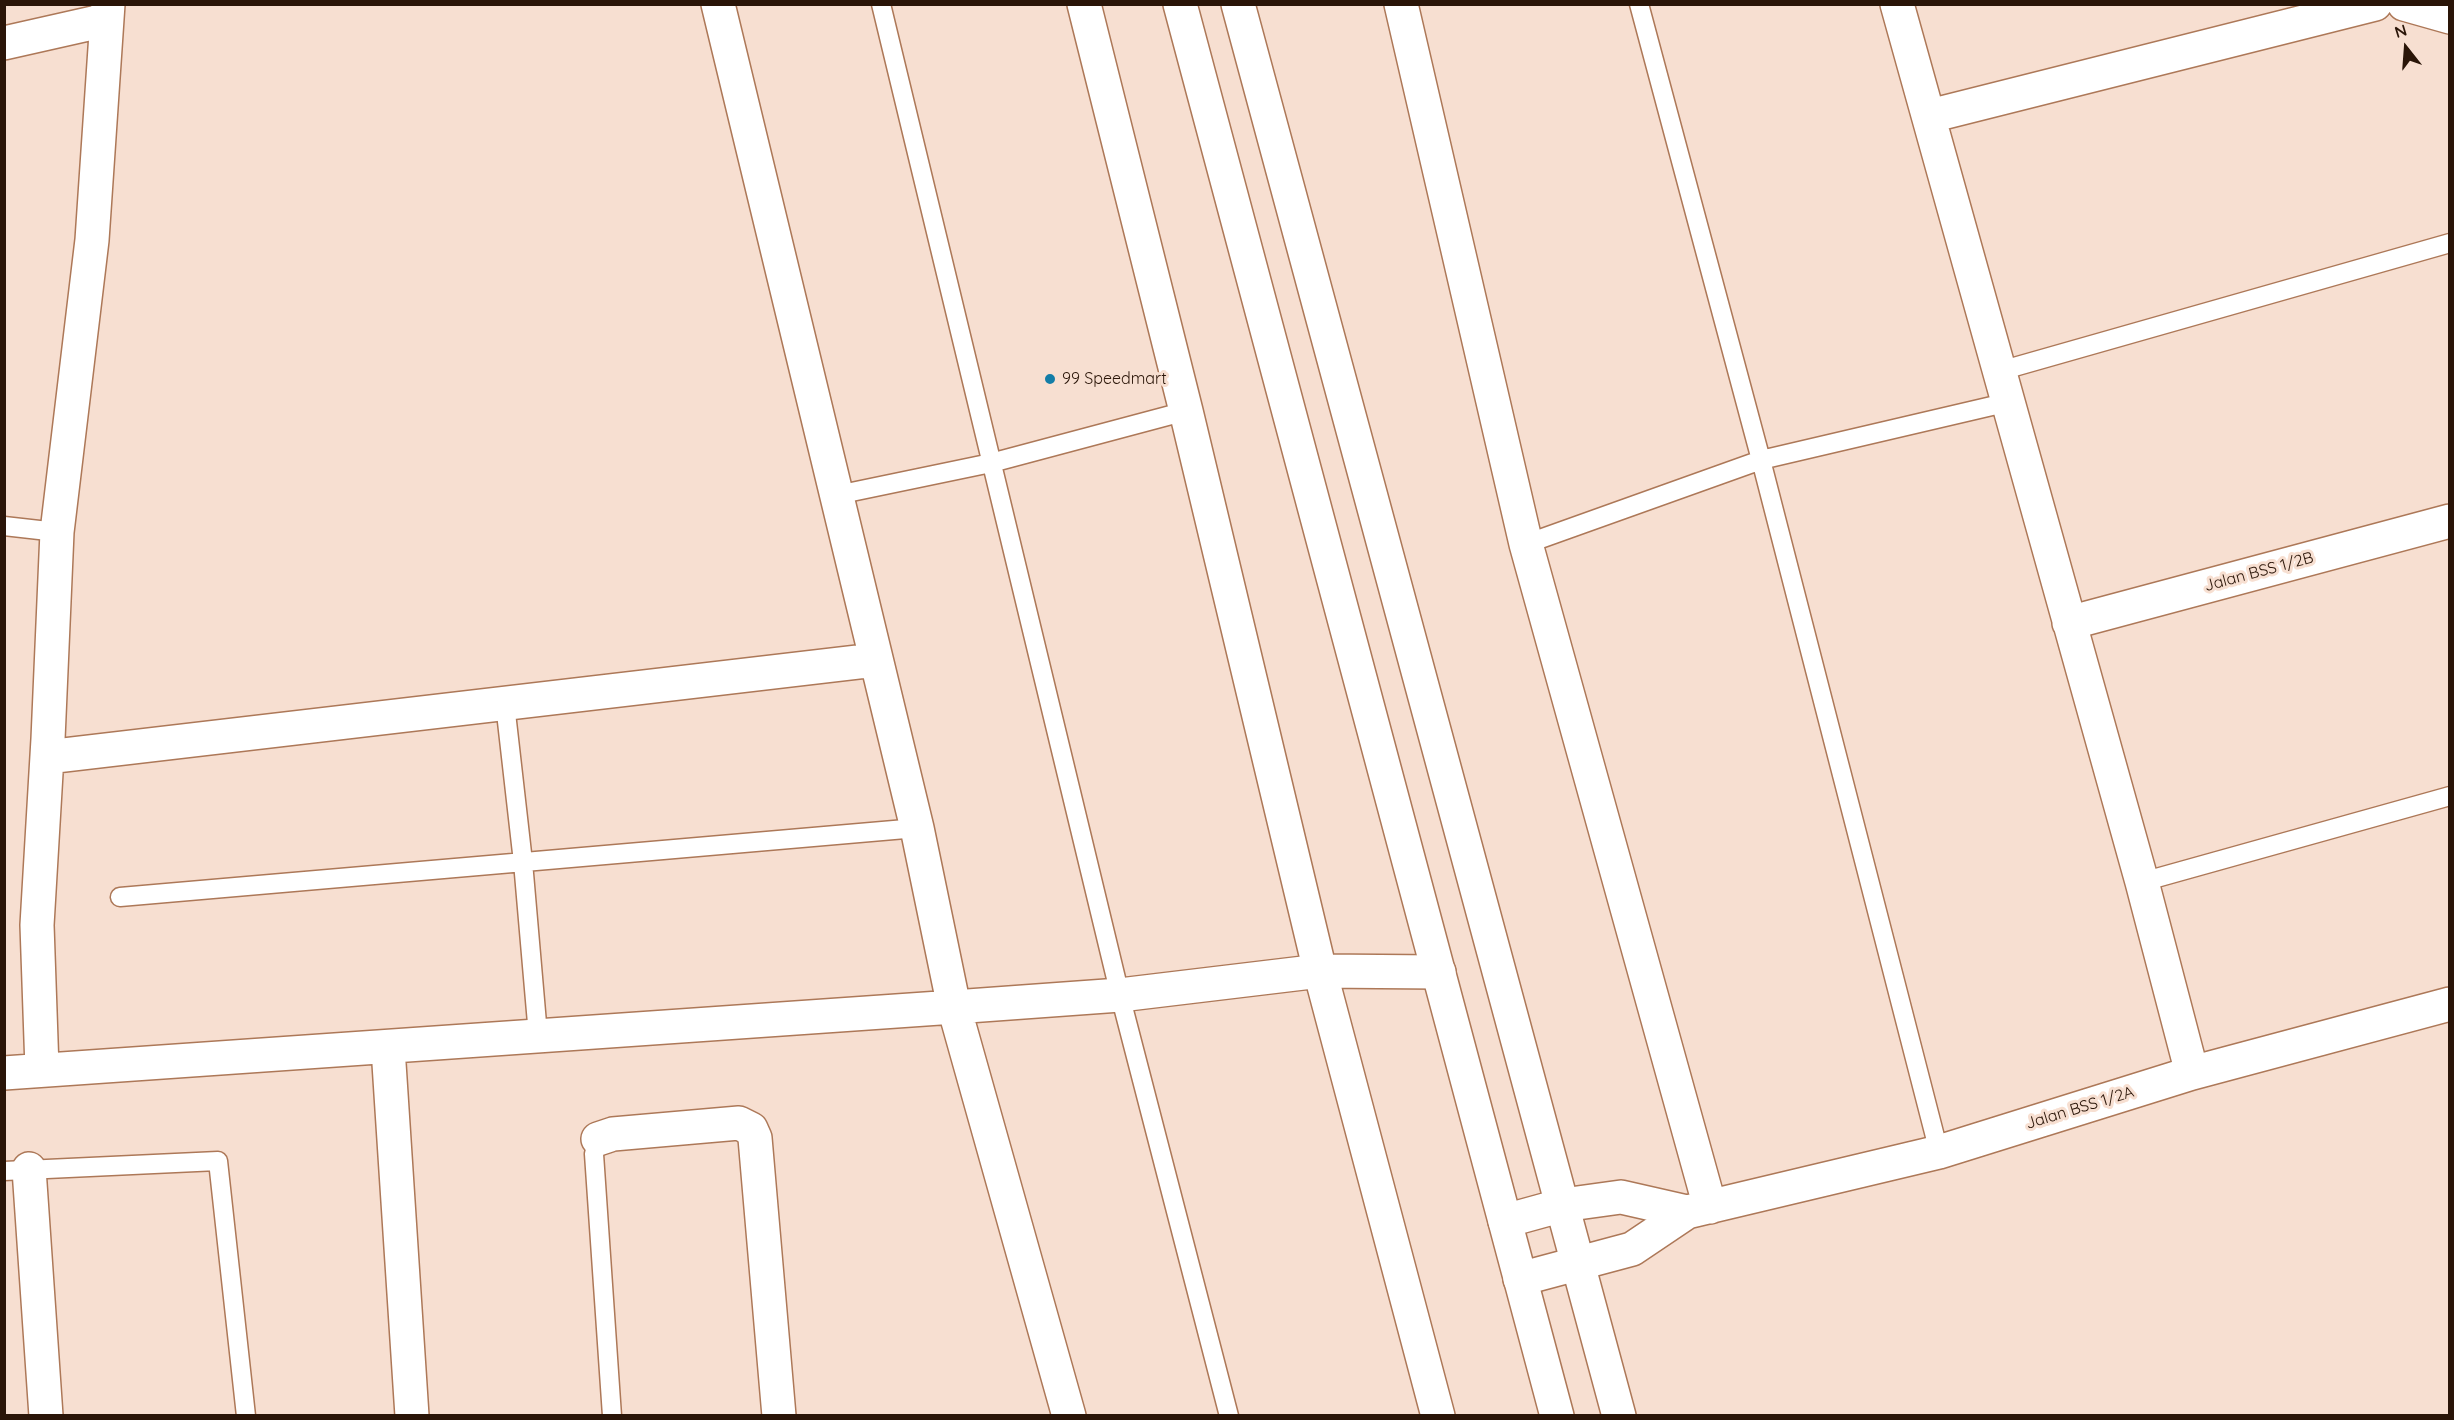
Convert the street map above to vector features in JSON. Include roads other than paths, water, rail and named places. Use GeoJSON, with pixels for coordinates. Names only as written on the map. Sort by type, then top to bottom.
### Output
{"type":"FeatureCollection","features":[{"type":"Feature","properties":{"kind":"street"},"geometry":{"type":"LineString","coordinates":[[718,4],[917,828],[954,1007],[1069,1416]]}},
{"type":"Feature","properties":{"kind":"street"},"geometry":{"type":"LineString","coordinates":[[1084,4],[1186,411],[1320,971],[1438,1416]]}},
{"type":"Feature","properties":{"kind":"street"},"geometry":{"type":"LineString","coordinates":[[1180,4],[1557,1416]]}},
{"type":"Feature","properties":{"kind":"street"},"geometry":{"type":"LineString","coordinates":[[1238,4],[1619,1416]]}},
{"type":"Feature","properties":{"kind":"street"},"geometry":{"type":"LineString","coordinates":[[1401,4],[1526,544],[1698,1209]]}},
{"type":"Feature","properties":{"kind":"street"},"geometry":{"type":"LineString","coordinates":[[1897,4],[2142,882],[2192,1073]]}},
{"type":"Feature","properties":{"kind":"street"},"geometry":{"type":"LineString","coordinates":[[1930,117],[2375,4]]}},
{"type":"Feature","properties":{"kind":"street"},"geometry":{"type":"LineString","coordinates":[[2403,4],[2450,17]]}},
{"type":"Feature","properties":{"kind":"street"},"geometry":{"type":"LineString","coordinates":[[4,43],[107,12],[92,240],[57,532],[37,925],[42,1070]]}},
{"type":"Feature","properties":{"kind":"street","name":"Jalan BSS 1/2B"},"geometry":{"type":"LineString","coordinates":[[2069,623],[2450,521]]}},
{"type":"Feature","properties":{"kind":"street"},"geometry":{"type":"LineString","coordinates":[[47,757],[876,660]]}},
{"type":"Feature","properties":{"kind":"street"},"geometry":{"type":"LineString","coordinates":[[4,1073],[954,1007],[1120,994],[1320,971],[1439,972]]}},
{"type":"Feature","properties":{"kind":"street","name":"Jalan BSS 1/2A"},"geometry":{"type":"LineString","coordinates":[[1698,1209],[1939,1152],[2192,1073],[2450,1004]]}},
{"type":"Feature","properties":{"kind":"street"},"geometry":{"type":"LineString","coordinates":[[388,1048],[412,1416]]}},
{"type":"Feature","properties":{"kind":"street"},"geometry":{"type":"LineString","coordinates":[[598,1139],[613,1134],[739,1123],[751,1129],[755,1138],[778,1416]]}},
{"type":"Feature","properties":{"kind":"street"},"geometry":{"type":"LineString","coordinates":[[17,1170],[46,1416]]}},
{"type":"Feature","properties":{"kind":"street"},"geometry":{"type":"LineString","coordinates":[[1505,1221],[1563,1205],[1621,1197],[1698,1209]]}},
{"type":"Feature","properties":{"kind":"street"},"geometry":{"type":"LineString","coordinates":[[1520,1279],[1632,1249],[1698,1209]]}},
{"type":"Feature","properties":{"kind":"lane"},"geometry":{"type":"LineString","coordinates":[[881,4],[1120,994],[1229,1416]]}},
{"type":"Feature","properties":{"kind":"lane"},"geometry":{"type":"LineString","coordinates":[[1639,4],[1761,460],[1939,1152]]}},
{"type":"Feature","properties":{"kind":"lane"},"geometry":{"type":"LineString","coordinates":[[2000,371],[2450,243]]}},
{"type":"Feature","properties":{"kind":"lane"},"geometry":{"type":"LineString","coordinates":[[1526,544],[1761,460],[2009,402]]}},
{"type":"Feature","properties":{"kind":"lane"},"geometry":{"type":"LineString","coordinates":[[837,495],[991,463],[1186,411]]}},
{"type":"Feature","properties":{"kind":"lane"},"geometry":{"type":"LineString","coordinates":[[4,526],[57,532]]}},
{"type":"Feature","properties":{"kind":"lane"},"geometry":{"type":"LineString","coordinates":[[505,704],[523,862],[538,1035]]}},
{"type":"Feature","properties":{"kind":"lane"},"geometry":{"type":"LineString","coordinates":[[2142,882],[2450,796]]}},
{"type":"Feature","properties":{"kind":"lane"},"geometry":{"type":"LineString","coordinates":[[120,897],[917,828]]}},
{"type":"Feature","properties":{"kind":"lane"},"geometry":{"type":"LineString","coordinates":[[598,1139],[594,1154],[612,1416]]}},
{"type":"Feature","properties":{"kind":"lane"},"geometry":{"type":"LineString","coordinates":[[17,1170],[218,1161],[246,1416]]}},
{"type":"Feature","properties":{"kind":"place","name":"99 Speedmart"},"geometry":{"type":"Point","coordinates":[1050,379]}}]}
